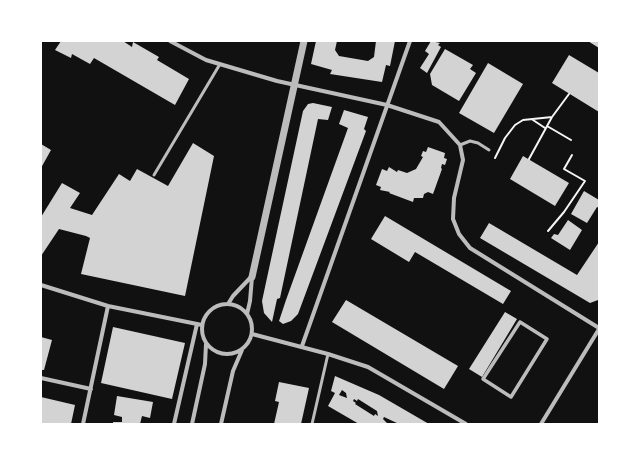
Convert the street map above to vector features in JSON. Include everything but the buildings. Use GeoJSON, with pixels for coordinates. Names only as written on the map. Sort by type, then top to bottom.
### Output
{"type":"FeatureCollection","features":[{"type":"Feature","properties":{"kind":"street"},"geometry":{"type":"LineString","coordinates":[[170,41],[206,60],[277,81],[387,105],[439,122],[460,144],[463,160],[454,198],[454,219],[459,234],[470,248],[599,329],[541,424]]}},
{"type":"Feature","properties":{"kind":"street"},"geometry":{"type":"LineString","coordinates":[[247,314],[250,301],[252,277],[304,41]]}},
{"type":"Feature","properties":{"kind":"street"},"geometry":{"type":"LineString","coordinates":[[302,346],[410,41]]}},
{"type":"Feature","properties":{"kind":"street"},"geometry":{"type":"LineString","coordinates":[[228,304],[252,277]]}},
{"type":"Feature","properties":{"kind":"street"},"geometry":{"type":"LineString","coordinates":[[41,285],[108,306],[202,325]]}},
{"type":"Feature","properties":{"kind":"street"},"geometry":{"type":"LineString","coordinates":[[192,424],[205,364],[206,344],[203,336],[202,325],[205,317],[212,309],[220,305],[228,304],[241,308],[252,322],[252,334],[250,341],[242,349],[233,354],[223,354],[214,351],[206,344]]}},
{"type":"Feature","properties":{"kind":"street"},"geometry":{"type":"LineString","coordinates":[[83,424],[108,306]]}},
{"type":"Feature","properties":{"kind":"street"},"geometry":{"type":"LineString","coordinates":[[520,322],[546,340],[512,397],[483,379],[520,322]]}},
{"type":"Feature","properties":{"kind":"street"},"geometry":{"type":"LineString","coordinates":[[174,424],[197,324]]}},
{"type":"Feature","properties":{"kind":"street"},"geometry":{"type":"LineString","coordinates":[[252,334],[302,346],[368,367],[466,424]]}},
{"type":"Feature","properties":{"kind":"street"},"geometry":{"type":"LineString","coordinates":[[221,424],[233,371],[242,349]]}},
{"type":"Feature","properties":{"kind":"street"},"geometry":{"type":"LineString","coordinates":[[41,378],[91,389]]}},
{"type":"Feature","properties":{"kind":"lane"},"geometry":{"type":"LineString","coordinates":[[154,175],[220,64]]}},
{"type":"Feature","properties":{"kind":"lane"},"geometry":{"type":"LineString","coordinates":[[460,144],[470,141],[478,143],[489,150]]}},
{"type":"Feature","properties":{"kind":"lane"},"geometry":{"type":"LineString","coordinates":[[312,424],[328,354]]}},
{"type":"Feature","properties":{"kind":"path"},"geometry":{"type":"LineString","coordinates":[[528,159],[552,117],[569,94]]}},
{"type":"Feature","properties":{"kind":"path"},"geometry":{"type":"LineString","coordinates":[[495,158],[505,138],[515,125],[523,120],[552,117]]}},
{"type":"Feature","properties":{"kind":"path"},"geometry":{"type":"LineString","coordinates":[[532,120],[571,140]]}},
{"type":"Feature","properties":{"kind":"path"},"geometry":{"type":"LineString","coordinates":[[548,231],[564,212],[585,180],[564,169],[572,155]]}}]}
